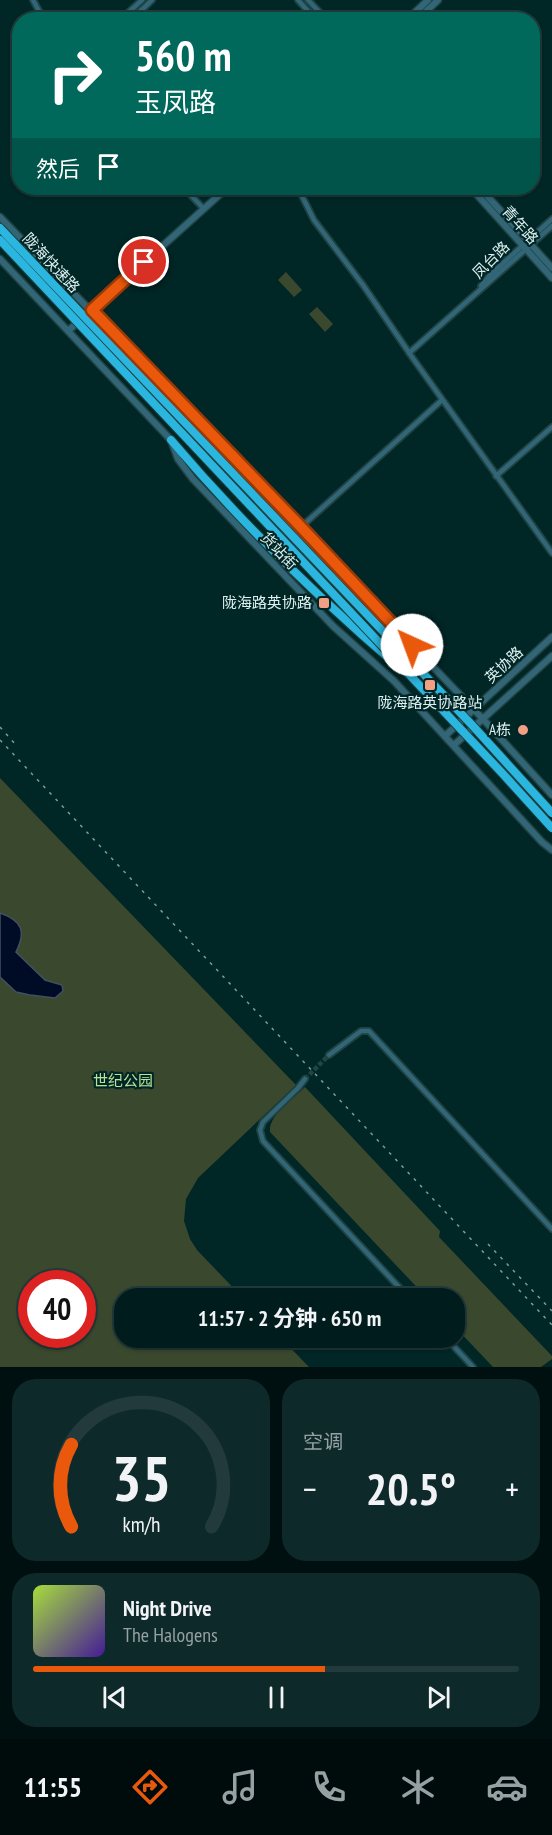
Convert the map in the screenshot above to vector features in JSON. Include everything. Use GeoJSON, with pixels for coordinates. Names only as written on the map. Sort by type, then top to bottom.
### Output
{"type":"FeatureCollection","features":[{"type":"Feature","properties":{"kind":"highway","name":"陇海快速路"},"geometry":{"type":"LineString","coordinates":[[1,220],[552,813]]}},
{"type":"Feature","properties":{"kind":"highway","name":"陇海快速路"},"geometry":{"type":"LineString","coordinates":[[0,240],[421,686],[551,828]]}},
{"type":"Feature","properties":{"kind":"highway"},"geometry":{"type":"LineString","coordinates":[[201,424],[214,442],[335,569],[394,643]]}},
{"type":"Feature","properties":{"kind":"highway"},"geometry":{"type":"LineString","coordinates":[[171,440],[347,623],[421,686]]}},
{"type":"Feature","properties":{"kind":"street"},"geometry":{"type":"LineString","coordinates":[[128,12],[141,0]]}},
{"type":"Feature","properties":{"kind":"street"},"geometry":{"type":"LineString","coordinates":[[139,12],[152,0]]}},
{"type":"Feature","properties":{"kind":"street"},"geometry":{"type":"LineString","coordinates":[[298,0],[309,12]]}},
{"type":"Feature","properties":{"kind":"street"},"geometry":{"type":"LineString","coordinates":[[308,0],[319,12]]}},
{"type":"Feature","properties":{"kind":"street"},"geometry":{"type":"LineString","coordinates":[[415,12],[428,0]]}},
{"type":"Feature","properties":{"kind":"street"},"geometry":{"type":"LineString","coordinates":[[425,12],[438,0]]}},
{"type":"Feature","properties":{"kind":"street"},"geometry":{"type":"LineString","coordinates":[[191,195],[204,209]]}},
{"type":"Feature","properties":{"kind":"street"},"geometry":{"type":"LineString","coordinates":[[68,331],[219,195]]}},
{"type":"Feature","properties":{"kind":"street"},"geometry":{"type":"LineString","coordinates":[[302,195],[314,220],[363,285],[552,553]]}},
{"type":"Feature","properties":{"kind":"street","name":"青年路"},"geometry":{"type":"LineString","coordinates":[[478,195],[552,268]]}},
{"type":"Feature","properties":{"kind":"street","name":"青年路"},"geometry":{"type":"LineString","coordinates":[[486,195],[552,278]]}},
{"type":"Feature","properties":{"kind":"street","name":"凤台路"},"geometry":{"type":"LineString","coordinates":[[527,245],[552,219]]}},
{"type":"Feature","properties":{"kind":"street"},"geometry":{"type":"LineString","coordinates":[[1,220],[92,310],[301,527],[552,795]]}},
{"type":"Feature","properties":{"kind":"street","name":"凤台路"},"geometry":{"type":"LineString","coordinates":[[409,353],[474,295],[491,274],[552,226]]}},
{"type":"Feature","properties":{"kind":"street","name":"货站街"},"geometry":{"type":"LineString","coordinates":[[0,258],[171,440],[178,459],[193,479],[333,626],[394,681],[542,842],[552,850]]}},
{"type":"Feature","properties":{"kind":"street"},"geometry":{"type":"LineString","coordinates":[[301,527],[442,400]]}},
{"type":"Feature","properties":{"kind":"street"},"geometry":{"type":"LineString","coordinates":[[496,476],[552,427]]}},
{"type":"Feature","properties":{"kind":"street","name":"英协路"},"geometry":{"type":"LineString","coordinates":[[445,736],[552,637]]}},
{"type":"Feature","properties":{"kind":"street","name":"英协路"},"geometry":{"type":"LineString","coordinates":[[454,746],[552,656]]}},
{"type":"Feature","properties":{"kind":"street"},"geometry":{"type":"LineString","coordinates":[[329,1055],[361,1031],[369,1031],[552,1229]]}},
{"type":"Feature","properties":{"kind":"street"},"geometry":{"type":"LineString","coordinates":[[305,1079],[262,1122],[260,1130],[263,1141],[400,1288]]}},
{"type":"Feature","properties":{"kind":"street"},"geometry":{"type":"LineString","coordinates":[[455,1348],[473,1367]]}},
{"type":"Feature","properties":{"kind":"green space"},"geometry":{"type":"Polygon","coordinates":[[[286,272],[302,290],[294,297],[278,280],[286,272]]]}},
{"type":"Feature","properties":{"kind":"green space"},"geometry":{"type":"Polygon","coordinates":[[[317,307],[333,324],[325,332],[309,314],[317,307]]]}},
{"type":"Feature","properties":{"kind":"green space","name":"世纪公园"},"geometry":{"type":"Polygon","coordinates":[[[0,778],[296,1085],[198,1178],[186,1199],[184,1221],[190,1239],[197,1250],[233,1288],[114,1288],[114,1348],[291,1348],[309,1367],[0,1367],[0,778]]]}},
{"type":"Feature","properties":{"kind":"green space"},"geometry":{"type":"Polygon","coordinates":[[[305,1087],[440,1231],[439,1237],[552,1356],[552,1359],[541,1367],[493,1367],[465,1338],[465,1288],[418,1288],[270,1132],[273,1119],[305,1087]]]}},
{"type":"Feature","properties":{"kind":"water"},"geometry":{"type":"Polygon","coordinates":[[[0,913],[14,920],[20,928],[21,939],[16,952],[45,980],[62,985],[63,991],[55,998],[16,992],[0,977],[0,913]]]}},
{"type":"Feature","properties":{"kind":"tunnel"},"geometry":{"type":"LineString","coordinates":[[305,1079],[329,1055]]}},
{"type":"Feature","properties":{"kind":"railway"},"geometry":{"type":"LineString","coordinates":[[0,727],[16,745]]}},
{"type":"Feature","properties":{"kind":"railway"},"geometry":{"type":"LineString","coordinates":[[0,740],[552,1325]]}},
{"type":"Feature","properties":{"kind":"railway"},"geometry":{"type":"LineString","coordinates":[[488,1244],[552,1311]]}},
{"type":"Feature","properties":{"kind":"place","name":"陇海路英协路"},"geometry":{"type":"Point","coordinates":[324,603]}},
{"type":"Feature","properties":{"kind":"place","name":"陇海路英协路站"},"geometry":{"type":"Point","coordinates":[430,685]}},
{"type":"Feature","properties":{"kind":"place","name":"A栋"},"geometry":{"type":"Point","coordinates":[523,730]}},
{"type":"Feature","properties":{"kind":"route"},"geometry":{"type":"LineString","coordinates":[[144,262],[92,310],[412,645]]}}]}
